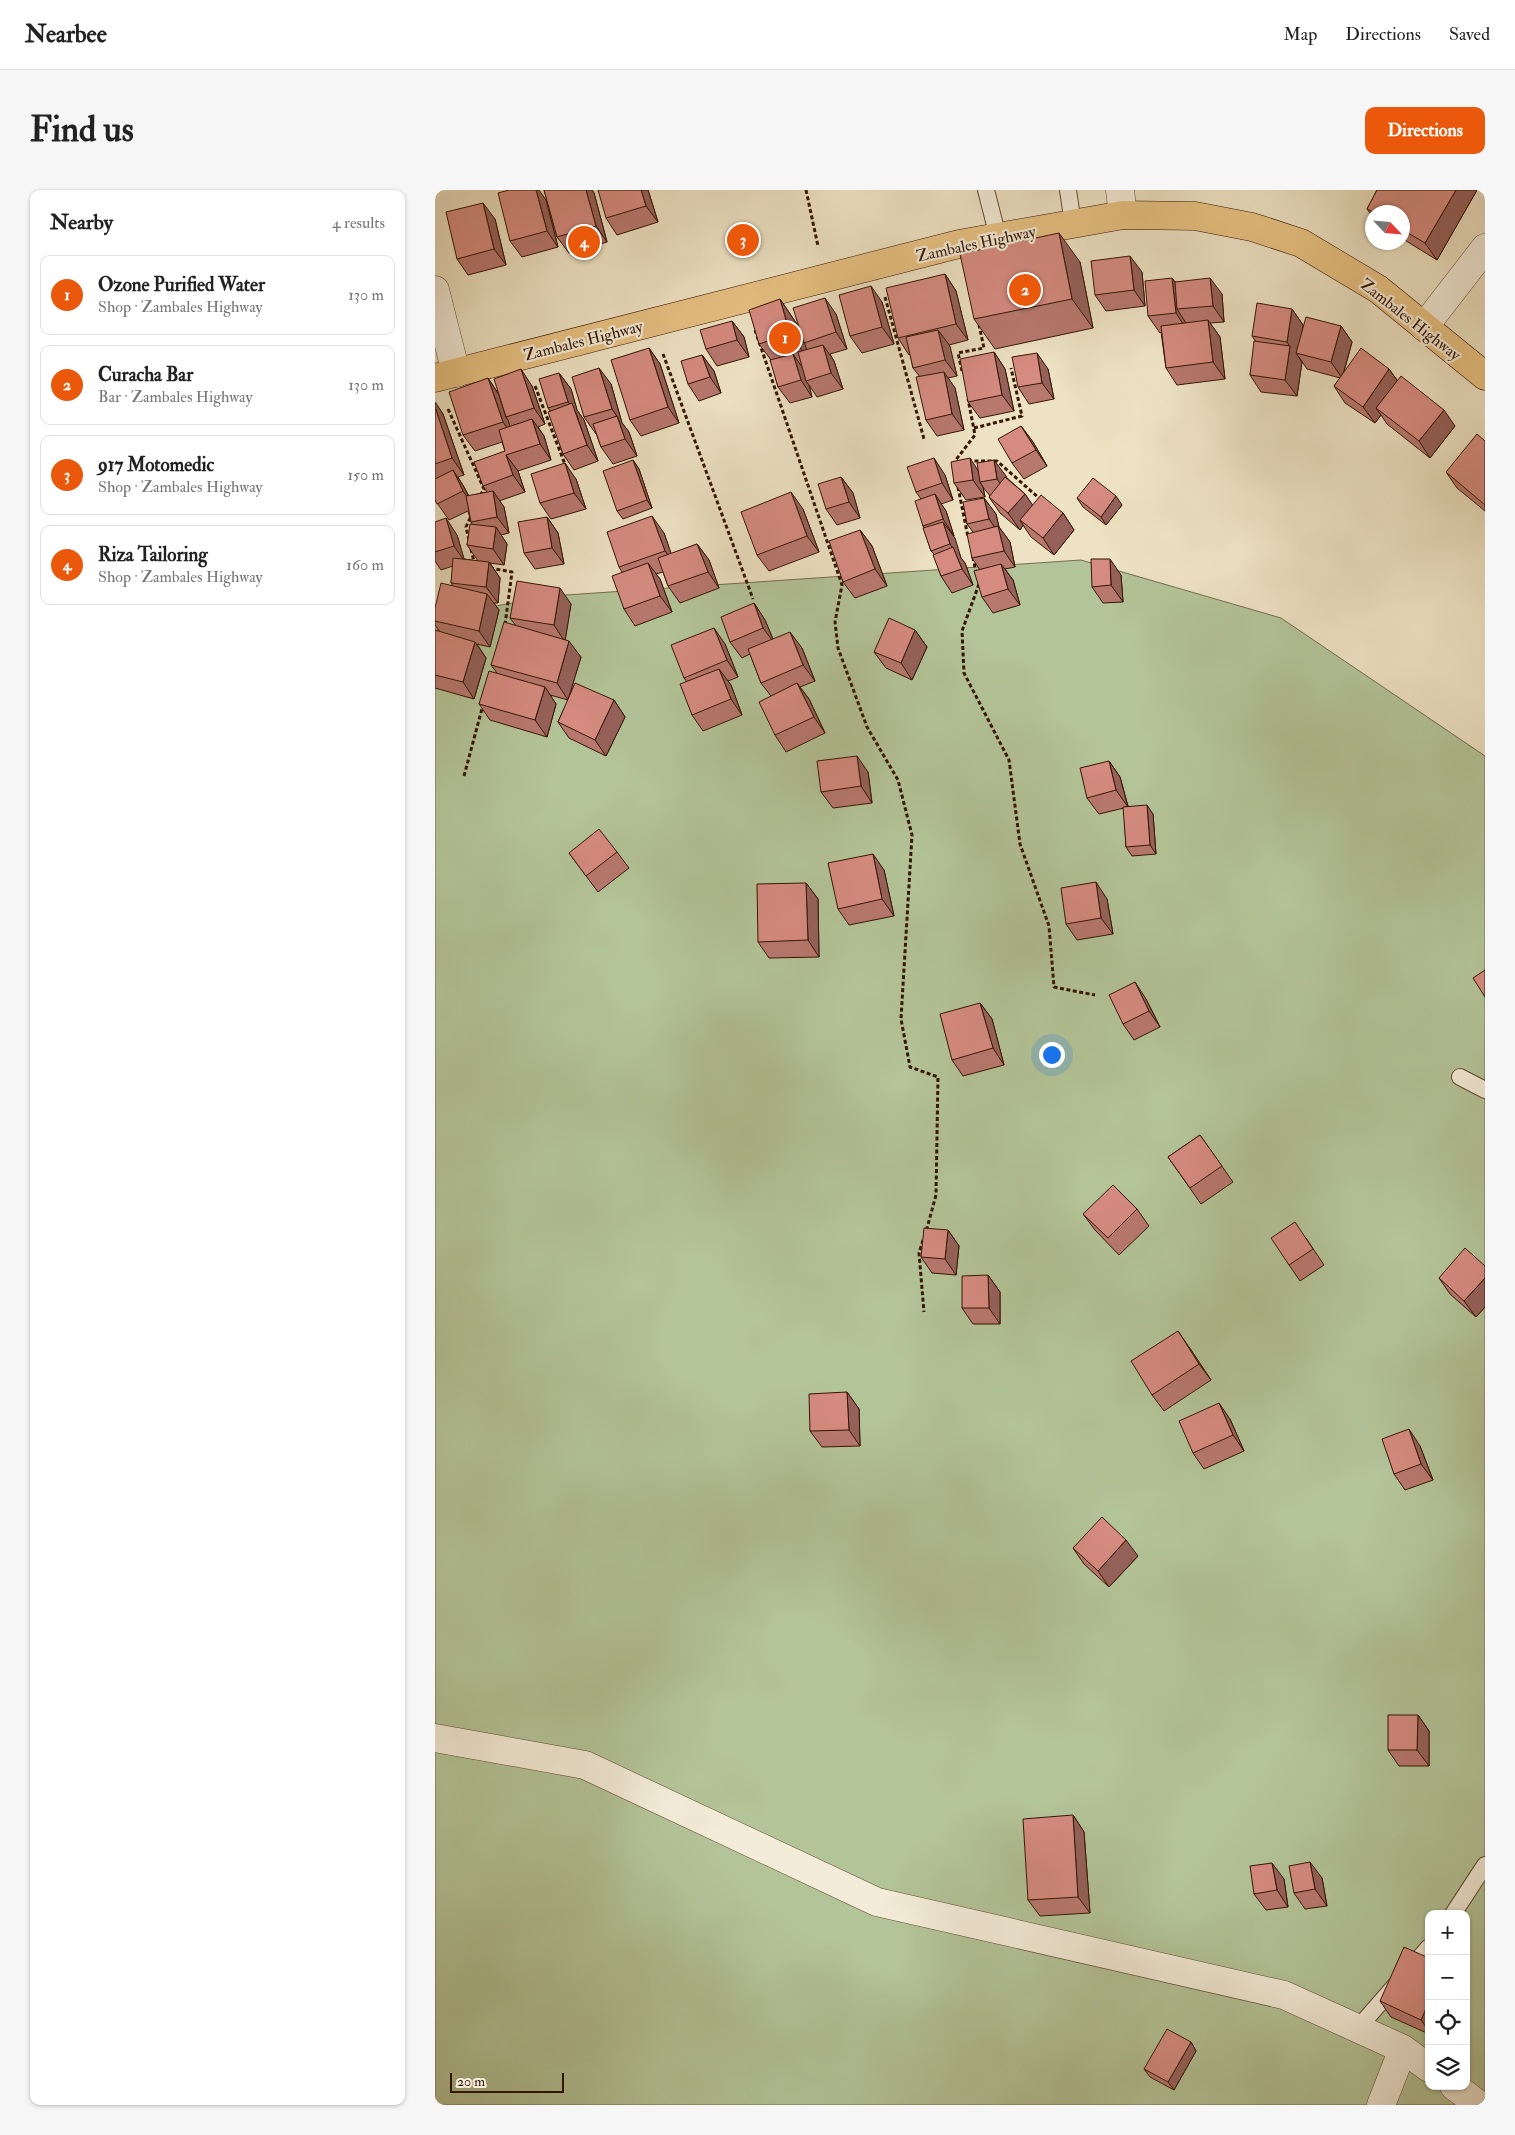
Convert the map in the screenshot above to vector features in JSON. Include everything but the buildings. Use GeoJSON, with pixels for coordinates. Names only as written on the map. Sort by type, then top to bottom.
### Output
{"type":"FeatureCollection","features":[{"type":"Feature","properties":{"kind":"main road","name":"Zambales Highway"},"geometry":{"type":"LineString","coordinates":[[446,375],[959,244],[1073,224],[1121,203],[1252,227],[1301,243],[1378,290],[1485,376]]}},
{"type":"Feature","properties":{"kind":"street"},"geometry":{"type":"LineString","coordinates":[[1424,327],[1485,248]]}},
{"type":"Feature","properties":{"kind":"street"},"geometry":{"type":"LineString","coordinates":[[435,290],[446,375]]}},
{"type":"Feature","properties":{"kind":"street"},"geometry":{"type":"LineString","coordinates":[[435,1738],[585,1765],[877,1902],[1284,1995],[1403,2049],[1425,2065]]}},
{"type":"Feature","properties":{"kind":"street"},"geometry":{"type":"LineString","coordinates":[[1381,2105],[1403,2049]]}},
{"type":"Feature","properties":{"kind":"street"},"geometry":{"type":"LineString","coordinates":[[1459,2090],[1479,2105]]}},
{"type":"Feature","properties":{"kind":"lane"},"geometry":{"type":"LineString","coordinates":[[986,190],[998,237]]}},
{"type":"Feature","properties":{"kind":"lane"},"geometry":{"type":"LineString","coordinates":[[1068,190],[1073,224]]}},
{"type":"Feature","properties":{"kind":"lane"},"geometry":{"type":"LineString","coordinates":[[1460,1077],[1485,1090]]}},
{"type":"Feature","properties":{"kind":"lane"},"geometry":{"type":"LineString","coordinates":[[1456,1910],[1485,1865]]}},
{"type":"Feature","properties":{"kind":"lane"},"geometry":{"type":"LineString","coordinates":[[1358,2028],[1425,1952]]}},
{"type":"Feature","properties":{"kind":"path"},"geometry":{"type":"LineString","coordinates":[[806,190],[825,278]]}},
{"type":"Feature","properties":{"kind":"path"},"geometry":{"type":"LineString","coordinates":[[876,265],[924,439]]}},
{"type":"Feature","properties":{"kind":"path"},"geometry":{"type":"LineString","coordinates":[[744,299],[842,585],[835,622],[838,648],[867,727],[898,780],[912,835],[901,1019],[910,1067],[938,1077],[936,1195],[919,1252],[924,1312]]}},
{"type":"Feature","properties":{"kind":"path"},"geometry":{"type":"LineString","coordinates":[[964,381],[958,353],[985,348],[977,320]]}},
{"type":"Feature","properties":{"kind":"path"},"geometry":{"type":"LineString","coordinates":[[651,323],[753,599]]}},
{"type":"Feature","properties":{"kind":"path"},"geometry":{"type":"LineString","coordinates":[[523,356],[566,468]]}},
{"type":"Feature","properties":{"kind":"path"},"geometry":{"type":"LineString","coordinates":[[974,428],[1022,416],[1011,368]]}},
{"type":"Feature","properties":{"kind":"path"},"geometry":{"type":"LineString","coordinates":[[956,469],[955,461],[975,435],[966,390]]}},
{"type":"Feature","properties":{"kind":"path"},"geometry":{"type":"LineString","coordinates":[[447,408],[484,488],[477,504]]}},
{"type":"Feature","properties":{"kind":"path"},"geometry":{"type":"LineString","coordinates":[[955,461],[997,461],[1041,501]]}},
{"type":"Feature","properties":{"kind":"path"},"geometry":{"type":"LineString","coordinates":[[957,478],[969,540]]}},
{"type":"Feature","properties":{"kind":"path"},"geometry":{"type":"LineString","coordinates":[[473,511],[466,527],[474,566]]}},
{"type":"Feature","properties":{"kind":"path"},"geometry":{"type":"LineString","coordinates":[[971,550],[979,587],[962,631],[964,673],[1009,760],[1019,844],[1049,926],[1054,987],[1095,995]]}},
{"type":"Feature","properties":{"kind":"path"},"geometry":{"type":"LineString","coordinates":[[484,567],[512,572],[503,633]]}},
{"type":"Feature","properties":{"kind":"path"},"geometry":{"type":"LineString","coordinates":[[464,776],[485,700]]}},
{"type":"Feature","properties":{"kind":"green space"},"geometry":{"type":"Polygon","coordinates":[[[1081,560],[1281,618],[1485,756],[1485,2105],[435,2105],[435,617],[551,596],[1081,560]]]}},
{"type":"Feature","properties":{"kind":"place","name":"917 Motomedic"},"geometry":{"type":"Point","coordinates":[743,240]}},
{"type":"Feature","properties":{"kind":"place","name":"Riza Tailoring"},"geometry":{"type":"Point","coordinates":[584,242]}},
{"type":"Feature","properties":{"kind":"place","name":"Curacha Bar"},"geometry":{"type":"Point","coordinates":[1025,290]}},
{"type":"Feature","properties":{"kind":"place","name":"Ozone Purified Water"},"geometry":{"type":"Point","coordinates":[785,338]}}]}
